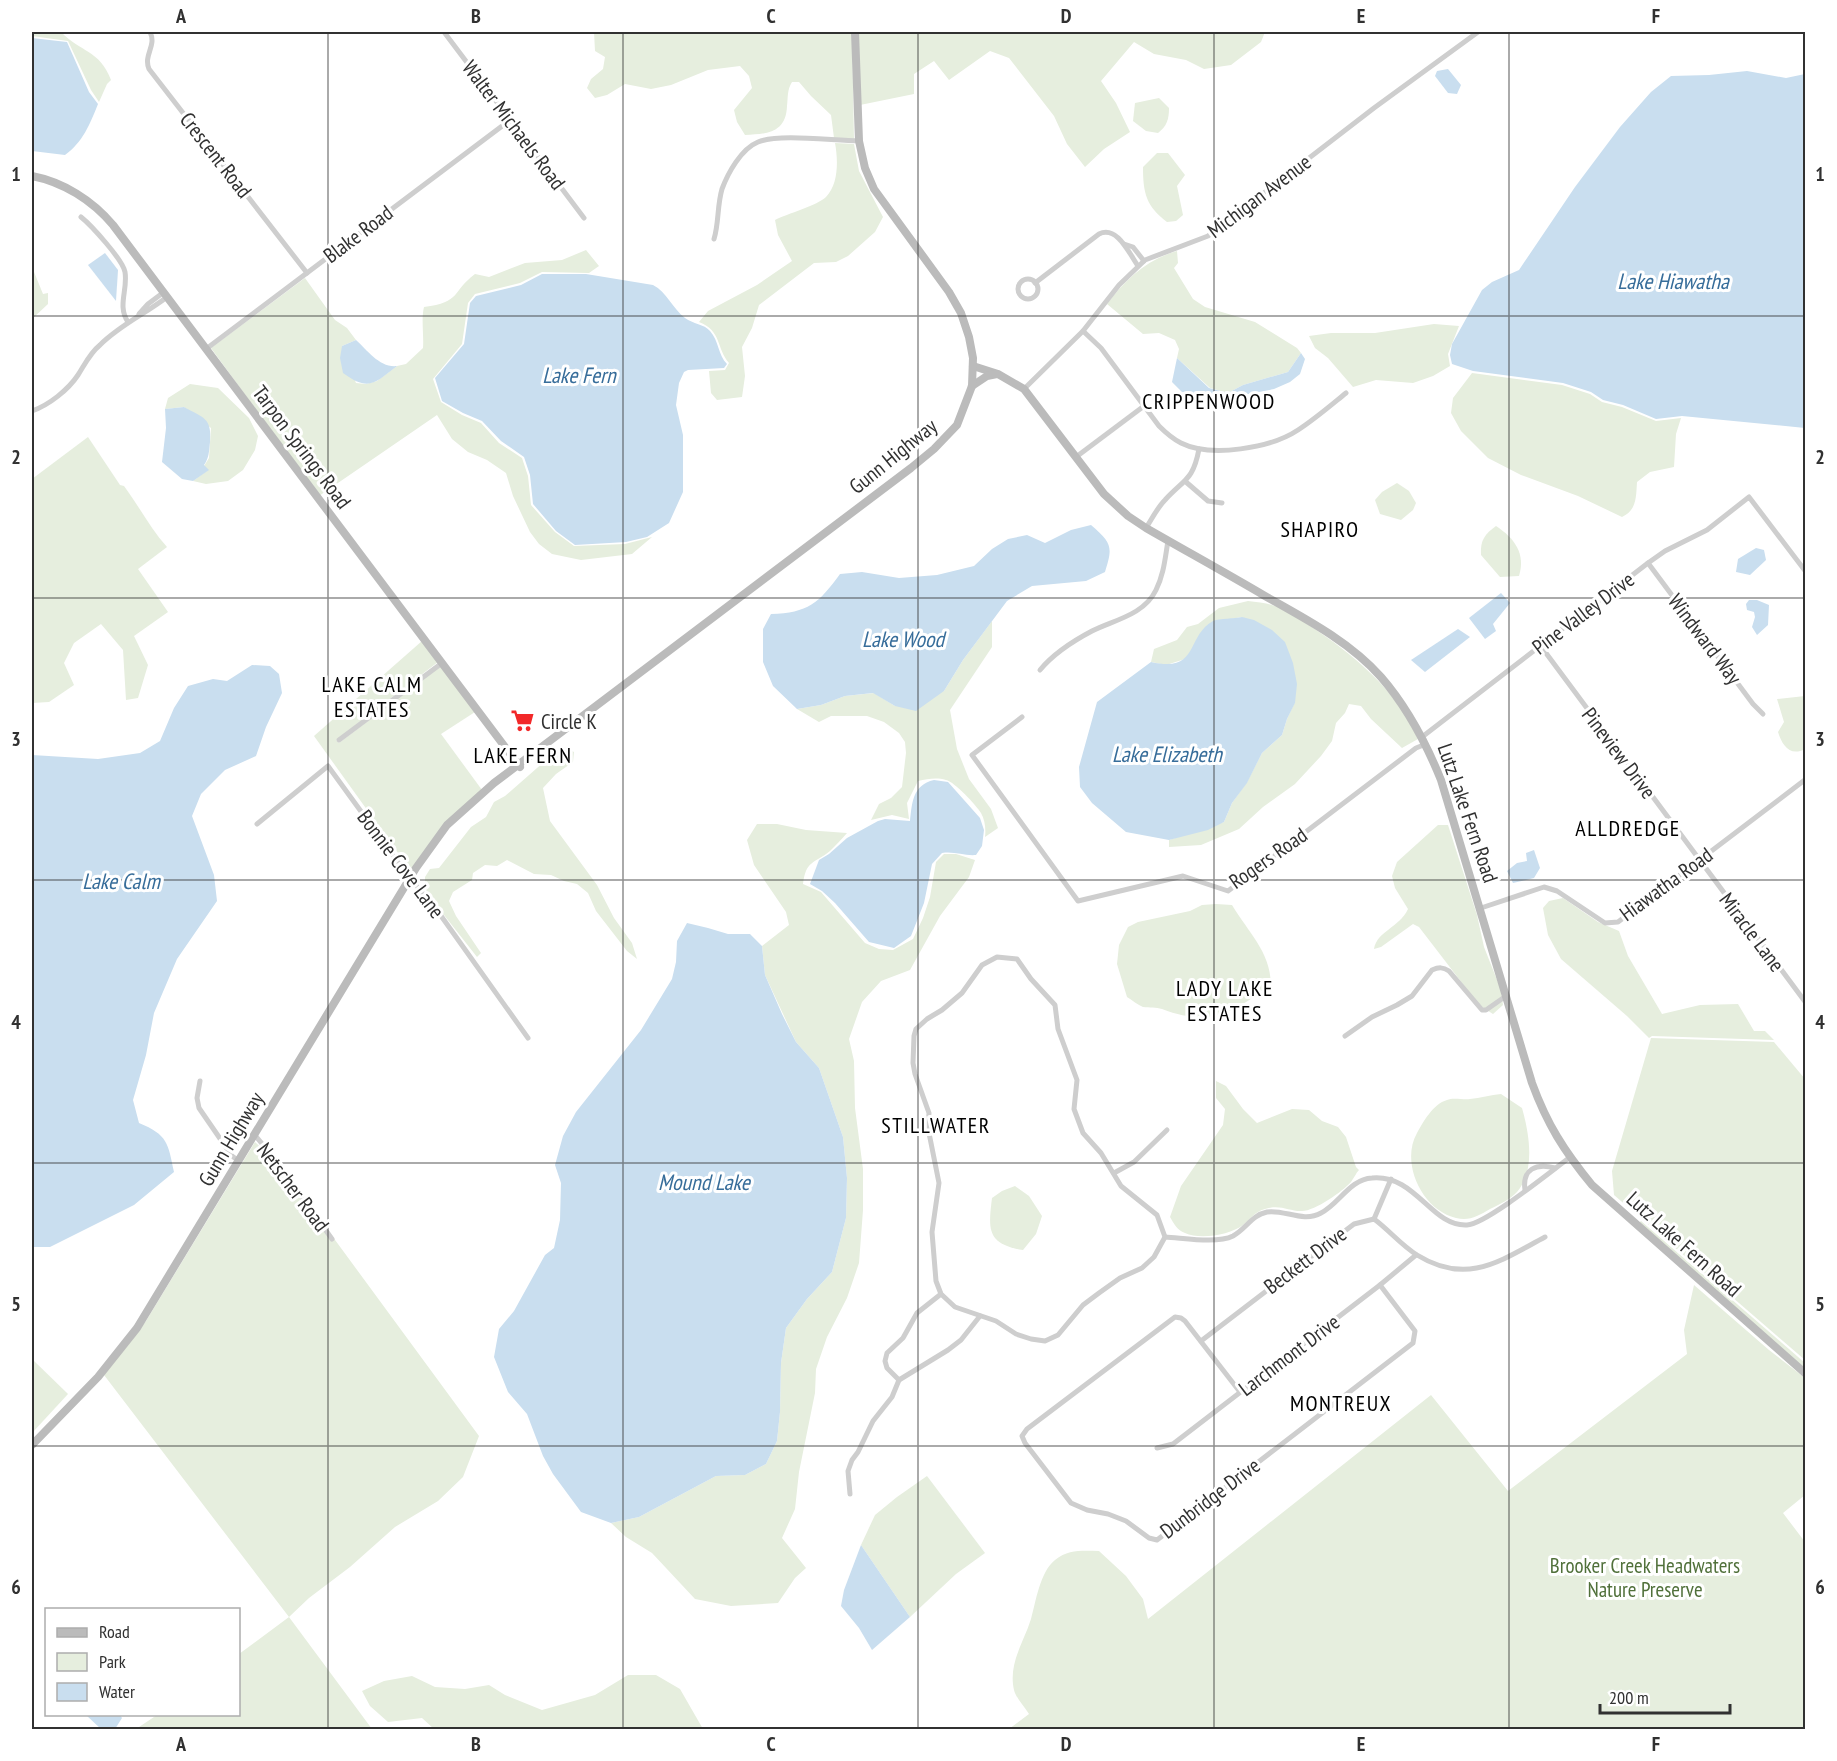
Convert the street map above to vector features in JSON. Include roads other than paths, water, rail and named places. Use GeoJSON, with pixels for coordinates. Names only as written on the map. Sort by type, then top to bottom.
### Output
{"type":"FeatureCollection","features":[{"type":"Feature","properties":{"kind":"main road","name":"Gunn Highway"},"geometry":{"type":"LineString","coordinates":[[32,1445],[98,1377],[129,1341],[409,878],[440,835],[520,766],[934,449],[957,425],[972,386],[973,366],[969,337],[961,313],[949,292],[874,189],[865,168],[860,141],[855,32]]}},
{"type":"Feature","properties":{"kind":"main road","name":"Tarpon Springs Road"},"geometry":{"type":"LineString","coordinates":[[32,176],[59,184],[92,204],[113,225],[520,766]]}},
{"type":"Feature","properties":{"kind":"main road","name":"Lutz Lake Fern Road"},"geometry":{"type":"LineString","coordinates":[[973,366],[998,374],[1024,389],[1104,494],[1128,516],[1330,634],[1365,660],[1381,677],[1407,711],[1424,740],[1441,780],[1539,1103],[1547,1122],[1569,1158],[1592,1185],[1806,1374]]}},
{"type":"Feature","properties":{"kind":"main road"},"geometry":{"type":"LineString","coordinates":[[972,386],[987,376],[998,374]]}},
{"type":"Feature","properties":{"kind":"street","name":"Crescent Road"},"geometry":{"type":"LineString","coordinates":[[150,32],[153,41],[146,59],[149,69],[307,273]]}},
{"type":"Feature","properties":{"kind":"street","name":"Walter Michaels Road"},"geometry":{"type":"LineString","coordinates":[[444,32],[584,218]]}},
{"type":"Feature","properties":{"kind":"street","name":"Michigan Avenue"},"geometry":{"type":"LineString","coordinates":[[1024,389],[1083,331],[1119,285],[1144,261],[1208,236],[1374,108],[1478,32]]}},
{"type":"Feature","properties":{"kind":"street","name":"Blake Road"},"geometry":{"type":"LineString","coordinates":[[206,349],[510,120]]}},
{"type":"Feature","properties":{"kind":"street"},"geometry":{"type":"LineString","coordinates":[[714,239],[723,186],[743,154],[757,142],[782,138],[860,141]]}},
{"type":"Feature","properties":{"kind":"street"},"geometry":{"type":"LineString","coordinates":[[81,217],[125,269],[122,309],[128,322]]}},
{"type":"Feature","properties":{"kind":"street"},"geometry":{"type":"LineString","coordinates":[[1035,283],[1102,232],[1114,233],[1138,266]]}},
{"type":"Feature","properties":{"kind":"street"},"geometry":{"type":"LineString","coordinates":[[1123,244],[1134,248],[1144,261]]}},
{"type":"Feature","properties":{"kind":"street"},"geometry":{"type":"LineString","coordinates":[[32,411],[67,388],[94,350],[165,294]]}},
{"type":"Feature","properties":{"kind":"street"},"geometry":{"type":"LineString","coordinates":[[1083,331],[1101,348],[1159,426],[1170,437],[1199,449],[1251,447],[1279,441],[1298,431],[1346,393]]}},
{"type":"Feature","properties":{"kind":"street"},"geometry":{"type":"LineString","coordinates":[[1076,457],[1144,406]]}},
{"type":"Feature","properties":{"kind":"street"},"geometry":{"type":"LineString","coordinates":[[1146,528],[1161,504],[1186,482],[1196,466],[1199,449]]}},
{"type":"Feature","properties":{"kind":"street"},"geometry":{"type":"LineString","coordinates":[[1186,482],[1208,501],[1222,503]]}},
{"type":"Feature","properties":{"kind":"street","name":"Pine Valley Drive"},"geometry":{"type":"LineString","coordinates":[[1424,740],[1540,645],[1648,563],[1707,530],[1749,497],[1806,572]]}},
{"type":"Feature","properties":{"kind":"street"},"geometry":{"type":"LineString","coordinates":[[1041,670],[1057,653],[1073,642],[1136,611],[1145,604],[1159,583],[1168,541]]}},
{"type":"Feature","properties":{"kind":"street","name":"Windward Way"},"geometry":{"type":"LineString","coordinates":[[1648,563],[1753,704],[1763,714]]}},
{"type":"Feature","properties":{"kind":"street","name":"Pineview Drive"},"geometry":{"type":"LineString","coordinates":[[1540,645],[1699,861]]}},
{"type":"Feature","properties":{"kind":"street"},"geometry":{"type":"LineString","coordinates":[[339,740],[442,663]]}},
{"type":"Feature","properties":{"kind":"street","name":"Rogers Road"},"geometry":{"type":"LineString","coordinates":[[1022,717],[972,755],[1078,901],[1183,876],[1228,891],[1424,740]]}},
{"type":"Feature","properties":{"kind":"street","name":"Bonnie Cove Lane"},"geometry":{"type":"LineString","coordinates":[[256,824],[327,766],[409,878],[439,913],[528,1038]]}},
{"type":"Feature","properties":{"kind":"street","name":"Hiawatha Road"},"geometry":{"type":"LineString","coordinates":[[1480,908],[1544,887],[1557,891],[1605,923],[1618,921],[1806,779]]}},
{"type":"Feature","properties":{"kind":"street","name":"Miracle Lane"},"geometry":{"type":"LineString","coordinates":[[1699,861],[1806,1003]]}},
{"type":"Feature","properties":{"kind":"street"},"geometry":{"type":"LineString","coordinates":[[997,957],[1017,959],[1054,1005],[1058,1029],[1077,1080],[1074,1109],[1083,1133],[1101,1153],[1121,1186],[1157,1215],[1166,1237],[1154,1257],[1142,1268],[1120,1278],[1083,1305],[1058,1335],[1045,1341],[1031,1340],[1016,1334],[996,1321],[955,1307],[941,1294],[936,1281],[932,1232],[939,1183],[928,1128],[929,1113],[913,1066],[914,1036],[916,1029],[927,1019],[962,993],[982,964],[997,957]]}},
{"type":"Feature","properties":{"kind":"street"},"geometry":{"type":"LineString","coordinates":[[1345,1036],[1372,1017],[1412,996],[1432,970],[1441,967],[1449,971],[1482,1010],[1486,1010],[1506,996]]}},
{"type":"Feature","properties":{"kind":"street"},"geometry":{"type":"LineString","coordinates":[[200,1080],[197,1098],[200,1108],[232,1156],[239,1161]]}},
{"type":"Feature","properties":{"kind":"street"},"geometry":{"type":"LineString","coordinates":[[1114,1173],[1134,1162],[1167,1130]]}},
{"type":"Feature","properties":{"kind":"street","name":"Netscher Road"},"geometry":{"type":"LineString","coordinates":[[254,1134],[332,1239]]}},
{"type":"Feature","properties":{"kind":"street"},"geometry":{"type":"LineString","coordinates":[[1166,1237],[1217,1239],[1234,1236],[1252,1219],[1268,1212],[1301,1217],[1320,1214],[1352,1186],[1371,1177],[1391,1179],[1410,1189],[1448,1222],[1467,1225],[1486,1218],[1569,1158]]}},
{"type":"Feature","properties":{"kind":"street"},"geometry":{"type":"LineString","coordinates":[[1525,1190],[1524,1180],[1530,1170],[1541,1166],[1555,1168]]}},
{"type":"Feature","properties":{"kind":"street"},"geometry":{"type":"LineString","coordinates":[[1374,1220],[1391,1179]]}},
{"type":"Feature","properties":{"kind":"street","name":"Beckett Drive"},"geometry":{"type":"LineString","coordinates":[[1201,1341],[1354,1224],[1374,1220],[1416,1255],[1442,1266],[1469,1270],[1490,1266],[1545,1237]]}},
{"type":"Feature","properties":{"kind":"street","name":"Larchmont Drive"},"geometry":{"type":"LineString","coordinates":[[1157,1448],[1173,1444],[1416,1255]]}},
{"type":"Feature","properties":{"kind":"street","name":"Dunbridge Drive"},"geometry":{"type":"LineString","coordinates":[[1240,1392],[1183,1319],[1173,1317],[1027,1429],[1022,1436],[1071,1503],[1086,1510],[1108,1514],[1126,1521],[1149,1538],[1157,1540],[1413,1343],[1415,1331],[1380,1285]]}},
{"type":"Feature","properties":{"kind":"street"},"geometry":{"type":"LineString","coordinates":[[899,1380],[887,1368],[885,1361],[887,1353],[903,1338],[917,1313],[941,1294]]}},
{"type":"Feature","properties":{"kind":"street"},"geometry":{"type":"LineString","coordinates":[[850,1494],[848,1471],[852,1460],[873,1421],[892,1397],[899,1380],[961,1340],[980,1316]]}},
{"type":"Feature","properties":{"kind":"water"},"geometry":{"type":"Polygon","coordinates":[[[32,38],[67,42],[89,92],[98,104],[81,138],[65,155],[32,151],[32,38]]]}},
{"type":"Feature","properties":{"kind":"water"},"geometry":{"type":"Polygon","coordinates":[[[1448,69],[1461,85],[1457,94],[1448,93],[1435,76],[1437,71],[1448,69]]]}},
{"type":"Feature","properties":{"kind":"water","name":"Lake Hiawatha"},"geometry":{"type":"Polygon","coordinates":[[[1747,71],[1786,78],[1805,74],[1805,428],[1682,416],[1656,419],[1563,383],[1473,371],[1452,364],[1450,355],[1452,344],[1482,290],[1492,282],[1519,270],[1575,187],[1620,127],[1651,92],[1671,76],[1747,71]]]}},
{"type":"Feature","properties":{"kind":"water"},"geometry":{"type":"Polygon","coordinates":[[[105,253],[118,270],[116,301],[88,265],[105,253]]]}},
{"type":"Feature","properties":{"kind":"water","name":"Lake Fern"},"geometry":{"type":"Polygon","coordinates":[[[542,274],[586,274],[653,285],[685,318],[710,331],[727,364],[724,368],[684,372],[679,383],[676,405],[683,435],[683,492],[669,523],[647,537],[626,542],[575,545],[556,531],[533,504],[530,475],[524,457],[501,441],[482,421],[442,401],[435,378],[464,344],[470,303],[476,296],[521,285],[542,274]]]}},
{"type":"Feature","properties":{"kind":"water"},"geometry":{"type":"Polygon","coordinates":[[[356,340],[380,362],[397,366],[372,383],[366,384],[352,379],[343,373],[340,358],[342,346],[356,340]]]}},
{"type":"Feature","properties":{"kind":"water"},"geometry":{"type":"Polygon","coordinates":[[[1301,353],[1305,359],[1300,374],[1290,382],[1274,389],[1238,396],[1227,403],[1216,403],[1202,396],[1182,392],[1172,382],[1177,358],[1209,388],[1228,393],[1243,385],[1288,372],[1301,353]]]}},
{"type":"Feature","properties":{"kind":"water"},"geometry":{"type":"Polygon","coordinates":[[[184,407],[202,417],[210,428],[209,452],[204,465],[209,470],[193,481],[182,479],[162,462],[166,428],[165,409],[184,407]]]}},
{"type":"Feature","properties":{"kind":"water","name":"Lake Wood"},"geometry":{"type":"Polygon","coordinates":[[[1091,525],[1103,536],[1109,546],[1105,572],[1086,581],[1032,586],[1007,601],[963,660],[944,691],[916,711],[895,706],[873,693],[845,696],[821,705],[797,709],[773,686],[763,662],[763,629],[771,614],[804,609],[819,599],[840,574],[862,572],[899,578],[937,575],[974,566],[992,549],[1008,539],[1027,535],[1045,543],[1071,530],[1091,525]]]}},
{"type":"Feature","properties":{"kind":"water"},"geometry":{"type":"Polygon","coordinates":[[[1756,548],[1764,550],[1766,560],[1750,575],[1736,572],[1738,559],[1756,548]]]}},
{"type":"Feature","properties":{"kind":"water"},"geometry":{"type":"Polygon","coordinates":[[[1501,593],[1510,603],[1493,624],[1496,631],[1485,639],[1469,618],[1501,593]]]}},
{"type":"Feature","properties":{"kind":"water"},"geometry":{"type":"Polygon","coordinates":[[[1749,600],[1757,600],[1769,605],[1768,625],[1757,635],[1752,627],[1754,612],[1747,610],[1746,604],[1749,600]]]}},
{"type":"Feature","properties":{"kind":"water","name":"Lake Elizabeth"},"geometry":{"type":"Polygon","coordinates":[[[1242,617],[1254,620],[1272,630],[1285,642],[1293,663],[1297,684],[1295,703],[1282,735],[1262,753],[1247,783],[1232,803],[1224,822],[1208,830],[1169,840],[1126,832],[1092,803],[1080,787],[1079,767],[1097,702],[1151,662],[1167,664],[1185,658],[1204,628],[1213,621],[1242,617]]]}},
{"type":"Feature","properties":{"kind":"water"},"geometry":{"type":"Polygon","coordinates":[[[1458,629],[1470,637],[1425,672],[1411,660],[1458,629]]]}},
{"type":"Feature","properties":{"kind":"water","name":"Lake Calm"},"geometry":{"type":"Polygon","coordinates":[[[252,665],[270,666],[279,674],[282,693],[266,727],[256,756],[225,770],[201,794],[192,816],[214,875],[217,901],[177,959],[154,1013],[146,1055],[133,1100],[139,1123],[149,1127],[165,1141],[174,1172],[134,1205],[50,1247],[32,1247],[32,755],[98,759],[140,753],[160,741],[174,708],[188,686],[213,679],[227,681],[252,665]]]}},
{"type":"Feature","properties":{"kind":"water"},"geometry":{"type":"Polygon","coordinates":[[[934,780],[948,782],[980,818],[984,830],[982,846],[976,855],[942,853],[932,864],[924,903],[911,936],[894,948],[869,942],[835,903],[810,884],[819,860],[847,838],[878,821],[885,819],[910,821],[914,796],[921,786],[934,780]]]}},
{"type":"Feature","properties":{"kind":"water"},"geometry":{"type":"Polygon","coordinates":[[[1534,850],[1540,868],[1534,878],[1513,883],[1507,871],[1517,863],[1527,861],[1526,853],[1534,850]]]}},
{"type":"Feature","properties":{"kind":"water","name":"Mound Lake"},"geometry":{"type":"Polygon","coordinates":[[[687,923],[728,934],[750,934],[762,946],[765,975],[796,1042],[819,1068],[843,1137],[847,1178],[846,1218],[832,1272],[807,1299],[786,1328],[781,1363],[777,1441],[766,1464],[745,1475],[716,1476],[639,1517],[611,1523],[581,1512],[553,1474],[543,1456],[527,1414],[508,1392],[494,1357],[499,1329],[514,1311],[545,1255],[554,1248],[560,1220],[561,1183],[555,1165],[563,1136],[576,1112],[641,1030],[672,979],[677,941],[687,923]]]}},
{"type":"Feature","properties":{"kind":"water"},"geometry":{"type":"Polygon","coordinates":[[[861,1545],[910,1617],[872,1650],[859,1628],[841,1606],[844,1590],[861,1545]]]}},
{"type":"Feature","properties":{"kind":"water"},"geometry":{"type":"Polygon","coordinates":[[[87,1716],[121,1716],[122,1718],[115,1729],[101,1729],[87,1716]]]}},
{"type":"Feature","properties":{"kind":"place","name":"Circle K"},"geometry":{"type":"Point","coordinates":[523,721]}},
{"type":"Feature","properties":{"kind":"district","name":"CRIPPENWOOD"},"geometry":{"type":"Point","coordinates":[1209,401]}},
{"type":"Feature","properties":{"kind":"district","name":"SHAPIRO"},"geometry":{"type":"Point","coordinates":[1320,529]}},
{"type":"Feature","properties":{"kind":"district","name":"LAKE CALM ESTATES"},"geometry":{"type":"Point","coordinates":[372,696]}},
{"type":"Feature","properties":{"kind":"district","name":"LAKE FERN"},"geometry":{"type":"Point","coordinates":[523,755]}},
{"type":"Feature","properties":{"kind":"district","name":"ALLDREDGE"},"geometry":{"type":"Point","coordinates":[1628,828]}},
{"type":"Feature","properties":{"kind":"district","name":"LADY LAKE ESTATES"},"geometry":{"type":"Point","coordinates":[1225,1000]}},
{"type":"Feature","properties":{"kind":"district","name":"STILLWATER"},"geometry":{"type":"Point","coordinates":[936,1125]}},
{"type":"Feature","properties":{"kind":"district","name":"MONTREUX"},"geometry":{"type":"Point","coordinates":[1341,1403]}},
{"type":"Feature","properties":{"kind":"park label","name":"Brooker Creek Headwaters Nature Preserve"},"geometry":{"type":"Point","coordinates":[1645,1577]}}]}
